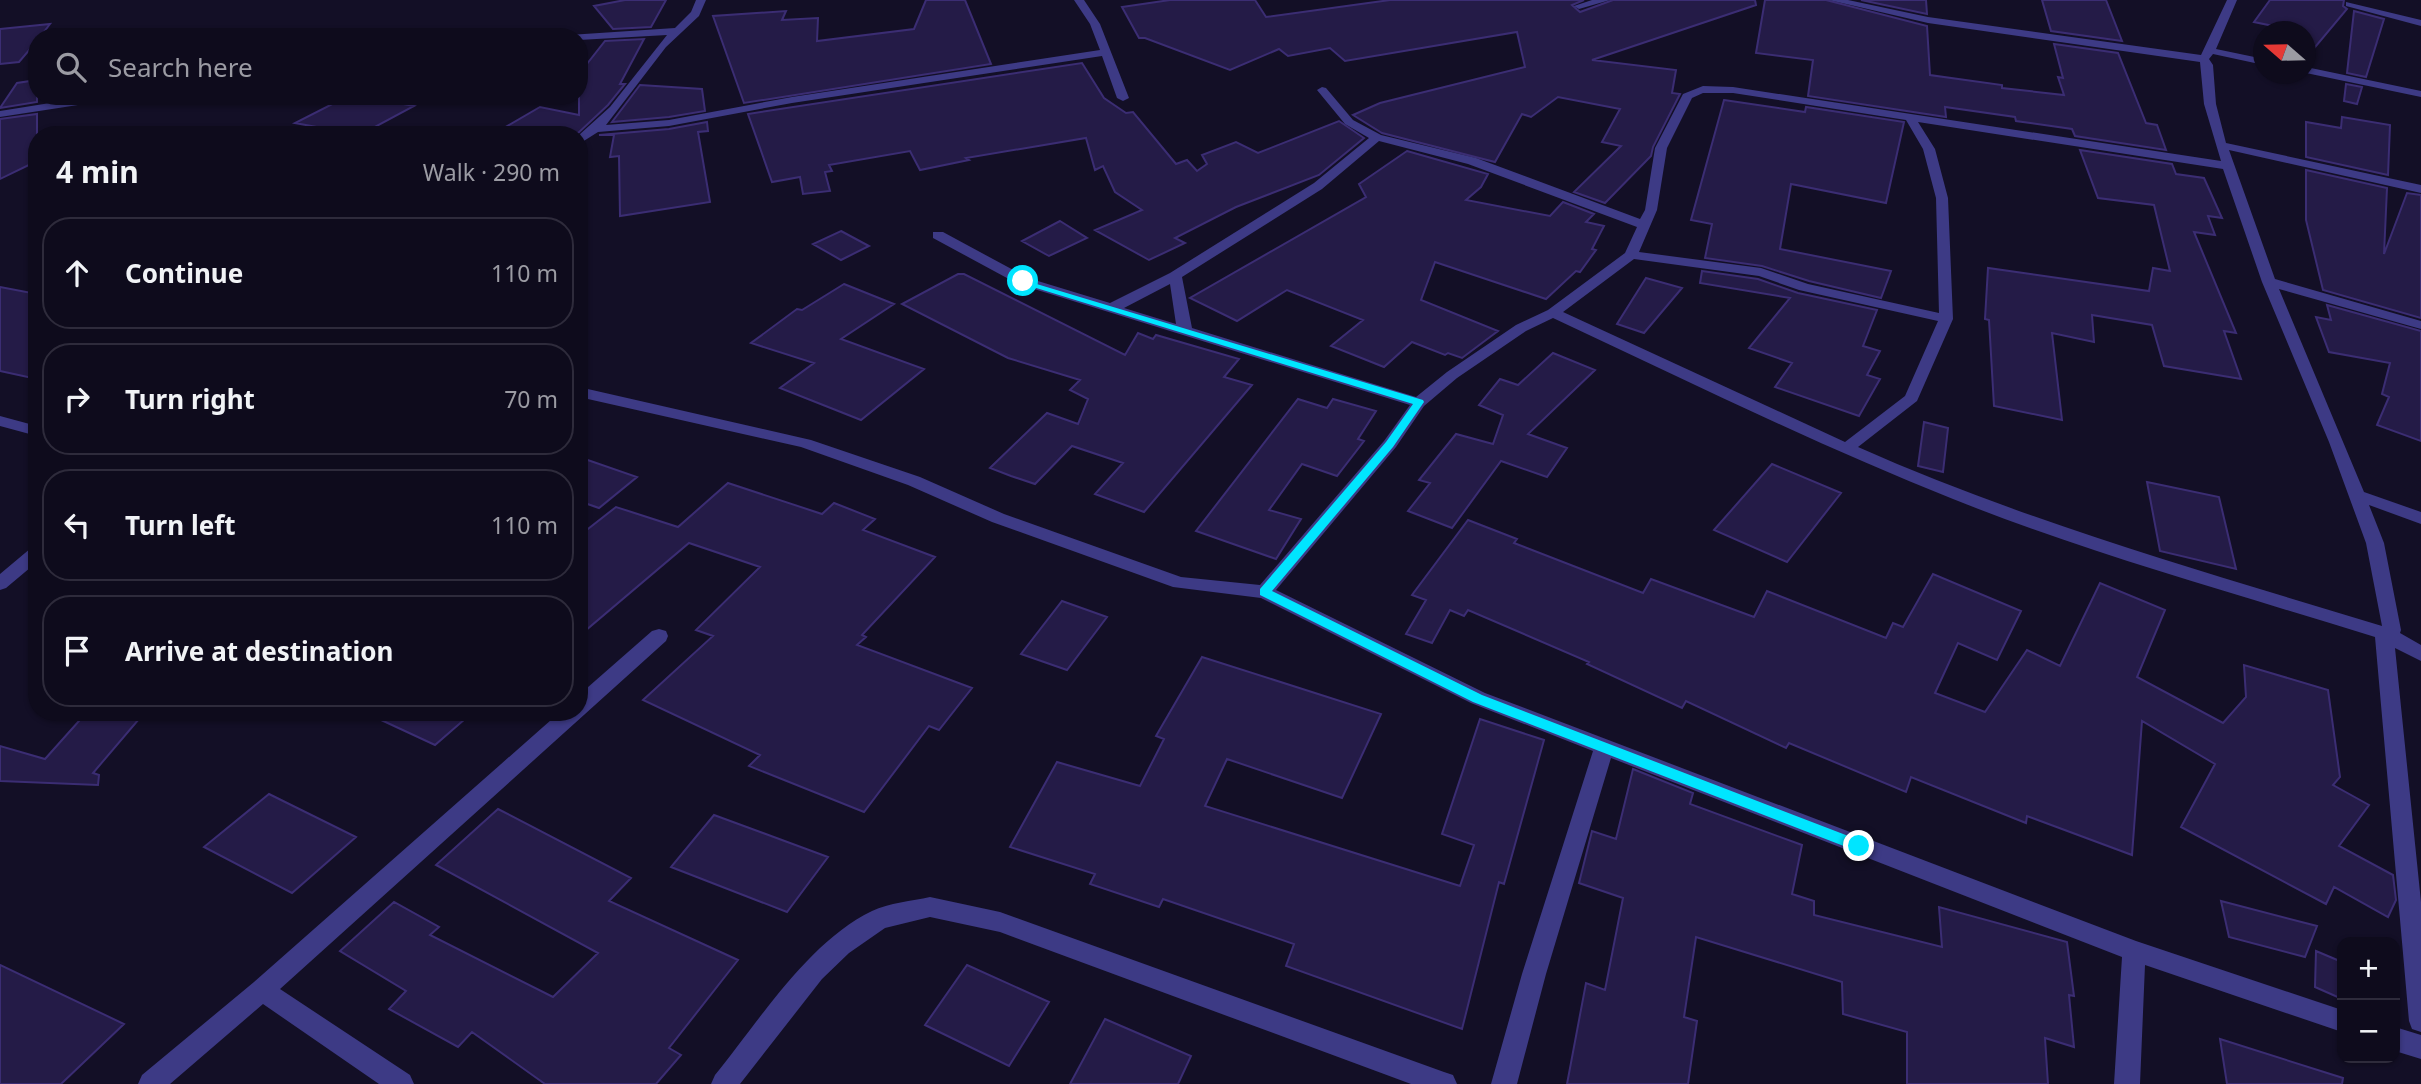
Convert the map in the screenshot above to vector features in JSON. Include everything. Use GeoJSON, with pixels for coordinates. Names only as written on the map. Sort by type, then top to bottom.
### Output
{"type":"FeatureCollection","features":[{"type":"Feature","properties":{"kind":"street"},"geometry":{"type":"LineString","coordinates":[[588,134],[627,92],[664,44],[691,19],[701,0]]}},
{"type":"Feature","properties":{"kind":"street"},"geometry":{"type":"LineString","coordinates":[[1079,0],[1095,24],[1123,98]]}},
{"type":"Feature","properties":{"kind":"street"},"geometry":{"type":"LineString","coordinates":[[1579,6],[1605,0]]}},
{"type":"Feature","properties":{"kind":"street"},"geometry":{"type":"LineString","coordinates":[[1834,0],[1927,20],[2253,60]]}},
{"type":"Feature","properties":{"kind":"street"},"geometry":{"type":"LineString","coordinates":[[2232,0],[2218,24],[2208,55],[2210,103],[2221,145],[2269,282],[2375,543],[2392,630],[2384,633]]}},
{"type":"Feature","properties":{"kind":"street"},"geometry":{"type":"LineString","coordinates":[[2349,4],[2421,23]]}},
{"type":"Feature","properties":{"kind":"street"},"geometry":{"type":"LineString","coordinates":[[588,36],[678,31]]}},
{"type":"Feature","properties":{"kind":"street"},"geometry":{"type":"LineString","coordinates":[[594,129],[669,123],[792,100],[1106,52]]}},
{"type":"Feature","properties":{"kind":"street"},"geometry":{"type":"LineString","coordinates":[[2316,72],[2421,94]]}},
{"type":"Feature","properties":{"kind":"street"},"geometry":{"type":"LineString","coordinates":[[1264,592],[1390,444],[1419,402],[1452,375],[1521,328],[1553,313],[1630,256],[1651,210],[1661,148],[1687,96],[1693,91],[1707,88],[1733,90],[2228,166]]}},
{"type":"Feature","properties":{"kind":"street"},"geometry":{"type":"LineString","coordinates":[[1322,90],[1349,122],[1377,137],[1472,161],[1644,225]]}},
{"type":"Feature","properties":{"kind":"street"},"geometry":{"type":"LineString","coordinates":[[0,114],[58,105]]}},
{"type":"Feature","properties":{"kind":"street"},"geometry":{"type":"LineString","coordinates":[[1848,447],[1912,398],[1946,319],[1942,198],[1929,149],[1909,116]]}},
{"type":"Feature","properties":{"kind":"street"},"geometry":{"type":"LineString","coordinates":[[1112,308],[1175,276],[1318,186],[1377,137]]}},
{"type":"Feature","properties":{"kind":"street"},"geometry":{"type":"LineString","coordinates":[[2221,145],[2421,190]]}},
{"type":"Feature","properties":{"kind":"street"},"geometry":{"type":"LineString","coordinates":[[938,235],[1023,281],[1419,402]]}},
{"type":"Feature","properties":{"kind":"street"},"geometry":{"type":"LineString","coordinates":[[1630,256],[1761,272],[1804,287],[1946,319]]}},
{"type":"Feature","properties":{"kind":"street"},"geometry":{"type":"LineString","coordinates":[[1175,276],[1185,332]]}},
{"type":"Feature","properties":{"kind":"street"},"geometry":{"type":"LineString","coordinates":[[2269,282],[2421,325]]}},
{"type":"Feature","properties":{"kind":"street"},"geometry":{"type":"LineString","coordinates":[[1553,313],[1959,495],[2080,539],[2384,633],[2421,654]]}},
{"type":"Feature","properties":{"kind":"street"},"geometry":{"type":"LineString","coordinates":[[588,394],[805,443],[914,481],[998,518],[1179,583],[1264,592],[1478,698],[2134,951],[2337,1019]]}},
{"type":"Feature","properties":{"kind":"street"},"geometry":{"type":"LineString","coordinates":[[0,421],[28,429]]}},
{"type":"Feature","properties":{"kind":"street"},"geometry":{"type":"LineString","coordinates":[[2357,495],[2421,518]]}},
{"type":"Feature","properties":{"kind":"street"},"geometry":{"type":"LineString","coordinates":[[0,584],[28,560]]}},
{"type":"Feature","properties":{"kind":"street"},"geometry":{"type":"LineString","coordinates":[[2384,633],[2421,1021]]}},
{"type":"Feature","properties":{"kind":"street"},"geometry":{"type":"LineString","coordinates":[[588,699],[659,636]]}},
{"type":"Feature","properties":{"kind":"street"},"geometry":{"type":"LineString","coordinates":[[151,1084],[262,990],[563,721]]}},
{"type":"Feature","properties":{"kind":"street"},"geometry":{"type":"LineString","coordinates":[[1504,1084],[1534,974],[1604,747]]}},
{"type":"Feature","properties":{"kind":"street"},"geometry":{"type":"LineString","coordinates":[[724,1084],[814,971],[841,946],[879,919],[930,907],[1000,922],[1444,1084]]}},
{"type":"Feature","properties":{"kind":"street"},"geometry":{"type":"LineString","coordinates":[[2127,1084],[2134,951]]}},
{"type":"Feature","properties":{"kind":"street"},"geometry":{"type":"LineString","coordinates":[[262,990],[401,1084]]}},
{"type":"Feature","properties":{"kind":"street"},"geometry":{"type":"LineString","coordinates":[[2400,1041],[2421,1047]]}},
{"type":"Feature","properties":{"kind":"building"},"geometry":{"type":"Polygon","coordinates":[[[625,0],[666,0],[651,27],[613,29],[594,6],[625,0]]]}},
{"type":"Feature","properties":{"kind":"building"},"geometry":{"type":"Polygon","coordinates":[[[926,0],[965,0],[991,64],[744,103],[713,16],[786,11],[782,20],[818,18],[817,41],[914,29],[926,0]]]}},
{"type":"Feature","properties":{"kind":"building"},"geometry":{"type":"Polygon","coordinates":[[[1170,0],[1255,0],[1266,17],[1390,0],[1584,0],[1572,5],[1580,12],[1613,0],[1755,0],[1756,5],[1592,60],[1676,70],[1672,93],[1680,94],[1651,156],[1605,203],[1574,192],[1621,146],[1602,142],[1620,109],[1558,97],[1531,117],[1522,114],[1495,162],[1382,133],[1353,115],[1380,103],[1525,67],[1517,32],[1345,61],[1330,48],[1288,56],[1279,49],[1230,70],[1139,38],[1122,7],[1170,0]]]}},
{"type":"Feature","properties":{"kind":"building"},"geometry":{"type":"Polygon","coordinates":[[[1765,0],[1826,0],[1927,26],[1930,75],[2002,85],[2002,88],[2064,95],[2058,77],[2063,78],[2054,44],[2118,53],[2146,123],[2157,125],[2166,150],[2075,136],[2072,129],[2016,121],[2015,117],[1945,107],[1946,117],[1808,96],[1813,60],[1756,53],[1765,0]]]}},
{"type":"Feature","properties":{"kind":"building"},"geometry":{"type":"Polygon","coordinates":[[[1861,0],[1926,0],[1927,14],[1861,0]]]}},
{"type":"Feature","properties":{"kind":"building"},"geometry":{"type":"Polygon","coordinates":[[[2042,0],[2106,0],[2122,41],[2051,31],[2042,0]]]}},
{"type":"Feature","properties":{"kind":"building"},"geometry":{"type":"Polygon","coordinates":[[[2270,0],[2344,0],[2343,6],[2347,9],[2316,46],[2316,21],[2255,21],[2270,0]]]}},
{"type":"Feature","properties":{"kind":"building"},"geometry":{"type":"Polygon","coordinates":[[[2354,11],[2384,19],[2366,77],[2347,73],[2354,11]]]}},
{"type":"Feature","properties":{"kind":"building"},"geometry":{"type":"Polygon","coordinates":[[[50,24],[47,28],[28,28],[28,52],[19,62],[0,64],[0,29],[50,24]]]}},
{"type":"Feature","properties":{"kind":"building"},"geometry":{"type":"Polygon","coordinates":[[[644,39],[620,84],[625,84],[586,126],[507,126],[540,107],[579,115],[579,105],[588,105],[588,63],[605,41],[644,39]]]}},
{"type":"Feature","properties":{"kind":"building"},"geometry":{"type":"Polygon","coordinates":[[[1082,63],[1104,98],[1126,113],[1133,112],[1176,164],[1187,160],[1197,171],[1207,164],[1202,155],[1236,142],[1258,153],[1339,121],[1364,138],[1319,175],[1236,207],[1175,238],[1185,243],[1149,260],[1095,230],[1142,210],[1115,192],[1103,166],[1095,170],[1086,138],[966,158],[969,160],[920,170],[910,151],[829,165],[832,171],[825,172],[830,191],[803,194],[800,177],[772,182],[748,114],[1082,63]]]}},
{"type":"Feature","properties":{"kind":"building"},"geometry":{"type":"Polygon","coordinates":[[[28,81],[28,103],[0,108],[17,83],[28,81]]]}},
{"type":"Feature","properties":{"kind":"building"},"geometry":{"type":"Polygon","coordinates":[[[2346,84],[2362,87],[2357,104],[2344,101],[2346,84]]]}},
{"type":"Feature","properties":{"kind":"building"},"geometry":{"type":"Polygon","coordinates":[[[640,85],[702,89],[705,111],[612,122],[640,85]]]}},
{"type":"Feature","properties":{"kind":"building"},"geometry":{"type":"Polygon","coordinates":[[[1724,100],[1805,112],[1806,107],[1904,122],[1886,203],[1791,184],[1780,249],[1891,271],[1881,298],[1809,281],[1762,266],[1705,258],[1712,224],[1691,220],[1724,100]]]}},
{"type":"Feature","properties":{"kind":"building"},"geometry":{"type":"Polygon","coordinates":[[[330,105],[414,106],[377,126],[311,126],[295,123],[330,105]]]}},
{"type":"Feature","properties":{"kind":"building"},"geometry":{"type":"Polygon","coordinates":[[[37,114],[37,126],[28,126],[28,165],[0,179],[0,119],[37,114]]]}},
{"type":"Feature","properties":{"kind":"building"},"geometry":{"type":"Polygon","coordinates":[[[2342,117],[2390,125],[2388,175],[2306,157],[2306,122],[2341,128],[2342,117]]]}},
{"type":"Feature","properties":{"kind":"building"},"geometry":{"type":"Polygon","coordinates":[[[707,122],[708,131],[698,132],[710,202],[620,216],[619,156],[610,157],[614,135],[599,135],[669,129],[707,122]]]}},
{"type":"Feature","properties":{"kind":"building"},"geometry":{"type":"Polygon","coordinates":[[[2080,150],[2172,164],[2176,174],[2204,178],[2222,218],[2208,216],[2215,235],[2194,232],[2236,333],[2224,331],[2241,379],[2164,366],[2152,325],[2092,315],[2094,342],[2052,333],[2062,420],[1994,406],[1989,320],[1985,319],[1988,268],[2149,291],[2153,268],[2170,271],[2154,205],[2098,198],[2080,150]]]}},
{"type":"Feature","properties":{"kind":"building"},"geometry":{"type":"Polygon","coordinates":[[[1407,151],[1488,174],[1481,187],[1466,200],[1550,216],[1563,202],[1594,214],[1586,222],[1604,226],[1592,249],[1596,250],[1580,272],[1576,271],[1546,299],[1435,262],[1421,300],[1498,331],[1462,358],[1448,353],[1445,355],[1412,342],[1384,367],[1331,346],[1363,320],[1287,290],[1237,321],[1190,298],[1366,197],[1359,184],[1407,151]]]}},
{"type":"Feature","properties":{"kind":"building"},"geometry":{"type":"Polygon","coordinates":[[[2306,170],[2387,188],[2384,254],[2407,193],[2421,195],[2421,318],[2323,290],[2306,220],[2306,170]]]}},
{"type":"Feature","properties":{"kind":"building"},"geometry":{"type":"Polygon","coordinates":[[[1060,221],[1087,238],[1049,256],[1022,241],[1060,221]]]}},
{"type":"Feature","properties":{"kind":"building"},"geometry":{"type":"Polygon","coordinates":[[[841,231],[869,246],[841,260],[813,244],[841,231]]]}},
{"type":"Feature","properties":{"kind":"building"},"geometry":{"type":"Polygon","coordinates":[[[1702,271],[1758,279],[1798,293],[1877,310],[1863,346],[1880,351],[1867,375],[1880,379],[1859,416],[1775,387],[1792,363],[1749,348],[1790,298],[1700,283],[1702,271]]]}},
{"type":"Feature","properties":{"kind":"building"},"geometry":{"type":"Polygon","coordinates":[[[958,274],[964,274],[1125,355],[1138,333],[1153,339],[1156,335],[1239,359],[1224,377],[1252,385],[1144,512],[1095,494],[1123,463],[1072,446],[1035,484],[1011,476],[990,468],[1047,413],[1078,424],[1088,399],[1070,390],[1080,380],[1008,358],[902,304],[958,274]]]}},
{"type":"Feature","properties":{"kind":"building"},"geometry":{"type":"Polygon","coordinates":[[[1646,278],[1682,288],[1644,333],[1617,324],[1646,278]]]}},
{"type":"Feature","properties":{"kind":"building"},"geometry":{"type":"Polygon","coordinates":[[[844,284],[894,304],[841,339],[924,369],[861,420],[780,388],[814,363],[751,343],[797,309],[802,310],[844,284]]]}},
{"type":"Feature","properties":{"kind":"building"},"geometry":{"type":"Polygon","coordinates":[[[0,287],[28,292],[28,377],[0,371],[0,287]]]}},
{"type":"Feature","properties":{"kind":"building"},"geometry":{"type":"Polygon","coordinates":[[[2327,305],[2421,331],[2421,441],[2377,425],[2389,397],[2382,394],[2390,363],[2329,352],[2316,317],[2331,320],[2327,305]]]}},
{"type":"Feature","properties":{"kind":"building"},"geometry":{"type":"Polygon","coordinates":[[[1553,353],[1595,370],[1528,434],[1567,448],[1547,477],[1501,461],[1452,528],[1408,511],[1430,483],[1419,480],[1456,434],[1493,444],[1503,415],[1479,405],[1500,379],[1518,385],[1553,353]]]}},
{"type":"Feature","properties":{"kind":"building"},"geometry":{"type":"Polygon","coordinates":[[[1298,399],[1327,408],[1333,399],[1376,411],[1358,439],[1364,441],[1337,476],[1302,464],[1269,510],[1301,519],[1276,559],[1196,531],[1298,399]]]}},
{"type":"Feature","properties":{"kind":"building"},"geometry":{"type":"Polygon","coordinates":[[[1924,422],[1948,428],[1943,472],[1918,466],[1924,422]]]}},
{"type":"Feature","properties":{"kind":"building"},"geometry":{"type":"Polygon","coordinates":[[[588,460],[637,477],[599,508],[588,504],[588,460]]]}},
{"type":"Feature","properties":{"kind":"building"},"geometry":{"type":"Polygon","coordinates":[[[1772,464],[1841,493],[1787,562],[1714,530],[1772,464]]]}},
{"type":"Feature","properties":{"kind":"building"},"geometry":{"type":"Polygon","coordinates":[[[2147,482],[2219,497],[2236,569],[2160,551],[2147,482]]]}},
{"type":"Feature","properties":{"kind":"building"},"geometry":{"type":"Polygon","coordinates":[[[728,483],[822,514],[834,503],[875,519],[863,530],[935,557],[862,635],[866,637],[857,645],[972,688],[939,730],[929,726],[864,812],[749,766],[760,755],[643,700],[713,636],[696,630],[760,567],[689,543],[588,628],[588,529],[616,507],[678,527],[728,483]]]}},
{"type":"Feature","properties":{"kind":"building"},"geometry":{"type":"Polygon","coordinates":[[[1468,520],[1517,539],[1514,543],[1643,593],[1651,579],[1754,617],[1767,591],[1886,638],[1893,623],[1903,627],[1933,574],[2021,611],[1997,660],[1958,643],[1935,693],[1985,712],[2027,650],[2060,666],[2100,583],[2165,610],[2137,677],[2223,723],[2246,697],[2244,665],[2328,690],[2340,777],[2333,785],[2369,805],[2339,846],[2393,875],[2396,900],[2388,917],[2334,887],[2326,904],[2181,827],[2215,764],[2142,721],[2132,855],[2027,816],[2026,823],[1911,777],[1906,792],[1789,743],[1786,748],[1686,701],[1682,708],[1587,664],[1589,662],[1468,610],[1464,616],[1450,610],[1432,643],[1406,634],[1426,600],[1412,595],[1468,520]]]}},
{"type":"Feature","properties":{"kind":"building"},"geometry":{"type":"Polygon","coordinates":[[[1062,601],[1107,617],[1067,670],[1021,654],[1062,601]]]}},
{"type":"Feature","properties":{"kind":"building"},"geometry":{"type":"Polygon","coordinates":[[[1202,657],[1381,714],[1342,798],[1227,759],[1205,806],[1460,886],[1474,845],[1442,834],[1480,719],[1544,740],[1504,884],[1499,882],[1462,1029],[1286,966],[1294,944],[1163,899],[1159,907],[1090,884],[1095,874],[1010,847],[1057,762],[1140,786],[1164,739],[1156,736],[1202,657]]]}},
{"type":"Feature","properties":{"kind":"building"},"geometry":{"type":"Polygon","coordinates":[[[79,721],[137,721],[93,773],[99,775],[98,785],[0,781],[0,746],[45,759],[79,721]]]}},
{"type":"Feature","properties":{"kind":"building"},"geometry":{"type":"Polygon","coordinates":[[[383,721],[463,721],[435,745],[383,721]]]}},
{"type":"Feature","properties":{"kind":"building"},"geometry":{"type":"Polygon","coordinates":[[[1633,769],[1693,793],[1690,804],[1802,845],[1792,894],[1814,901],[1814,915],[1942,947],[1939,907],[2067,942],[2074,996],[2069,995],[2074,1047],[2045,1038],[2048,1084],[1907,1084],[1907,1032],[1843,1014],[1842,982],[1696,937],[1684,1017],[1697,1021],[1688,1084],[1567,1084],[1586,983],[1605,990],[1623,898],[1579,883],[1592,831],[1616,839],[1633,769]]]}},
{"type":"Feature","properties":{"kind":"building"},"geometry":{"type":"Polygon","coordinates":[[[269,794],[356,837],[292,893],[204,847],[269,794]]]}},
{"type":"Feature","properties":{"kind":"building"},"geometry":{"type":"Polygon","coordinates":[[[498,809],[631,878],[609,901],[738,960],[669,1048],[681,1055],[656,1084],[545,1084],[472,1032],[458,1047],[389,1009],[406,991],[340,951],[394,902],[439,927],[430,935],[553,997],[598,953],[436,865],[498,809]]]}},
{"type":"Feature","properties":{"kind":"building"},"geometry":{"type":"Polygon","coordinates":[[[714,815],[828,857],[787,912],[671,867],[714,815]]]}},
{"type":"Feature","properties":{"kind":"building"},"geometry":{"type":"Polygon","coordinates":[[[2221,901],[2317,926],[2305,957],[2229,937],[2221,901]]]}},
{"type":"Feature","properties":{"kind":"building"},"geometry":{"type":"Polygon","coordinates":[[[2316,951],[2337,960],[2337,997],[2315,987],[2316,951]]]}},
{"type":"Feature","properties":{"kind":"building"},"geometry":{"type":"Polygon","coordinates":[[[0,965],[124,1024],[61,1084],[0,1084],[0,965]]]}},
{"type":"Feature","properties":{"kind":"building"},"geometry":{"type":"Polygon","coordinates":[[[967,965],[1049,1002],[1009,1066],[925,1025],[967,965]]]}},
{"type":"Feature","properties":{"kind":"building"},"geometry":{"type":"Polygon","coordinates":[[[1105,1019],[1191,1056],[1178,1084],[1070,1084],[1105,1019]]]}},
{"type":"Feature","properties":{"kind":"building"},"geometry":{"type":"Polygon","coordinates":[[[2220,1039],[2343,1078],[2342,1084],[2227,1084],[2220,1039]]]}},
{"type":"Feature","properties":{"kind":"route"},"geometry":{"type":"LineString","coordinates":[[1023,281],[1419,402],[1390,444],[1264,592],[1478,698],[1859,846]]}}]}
